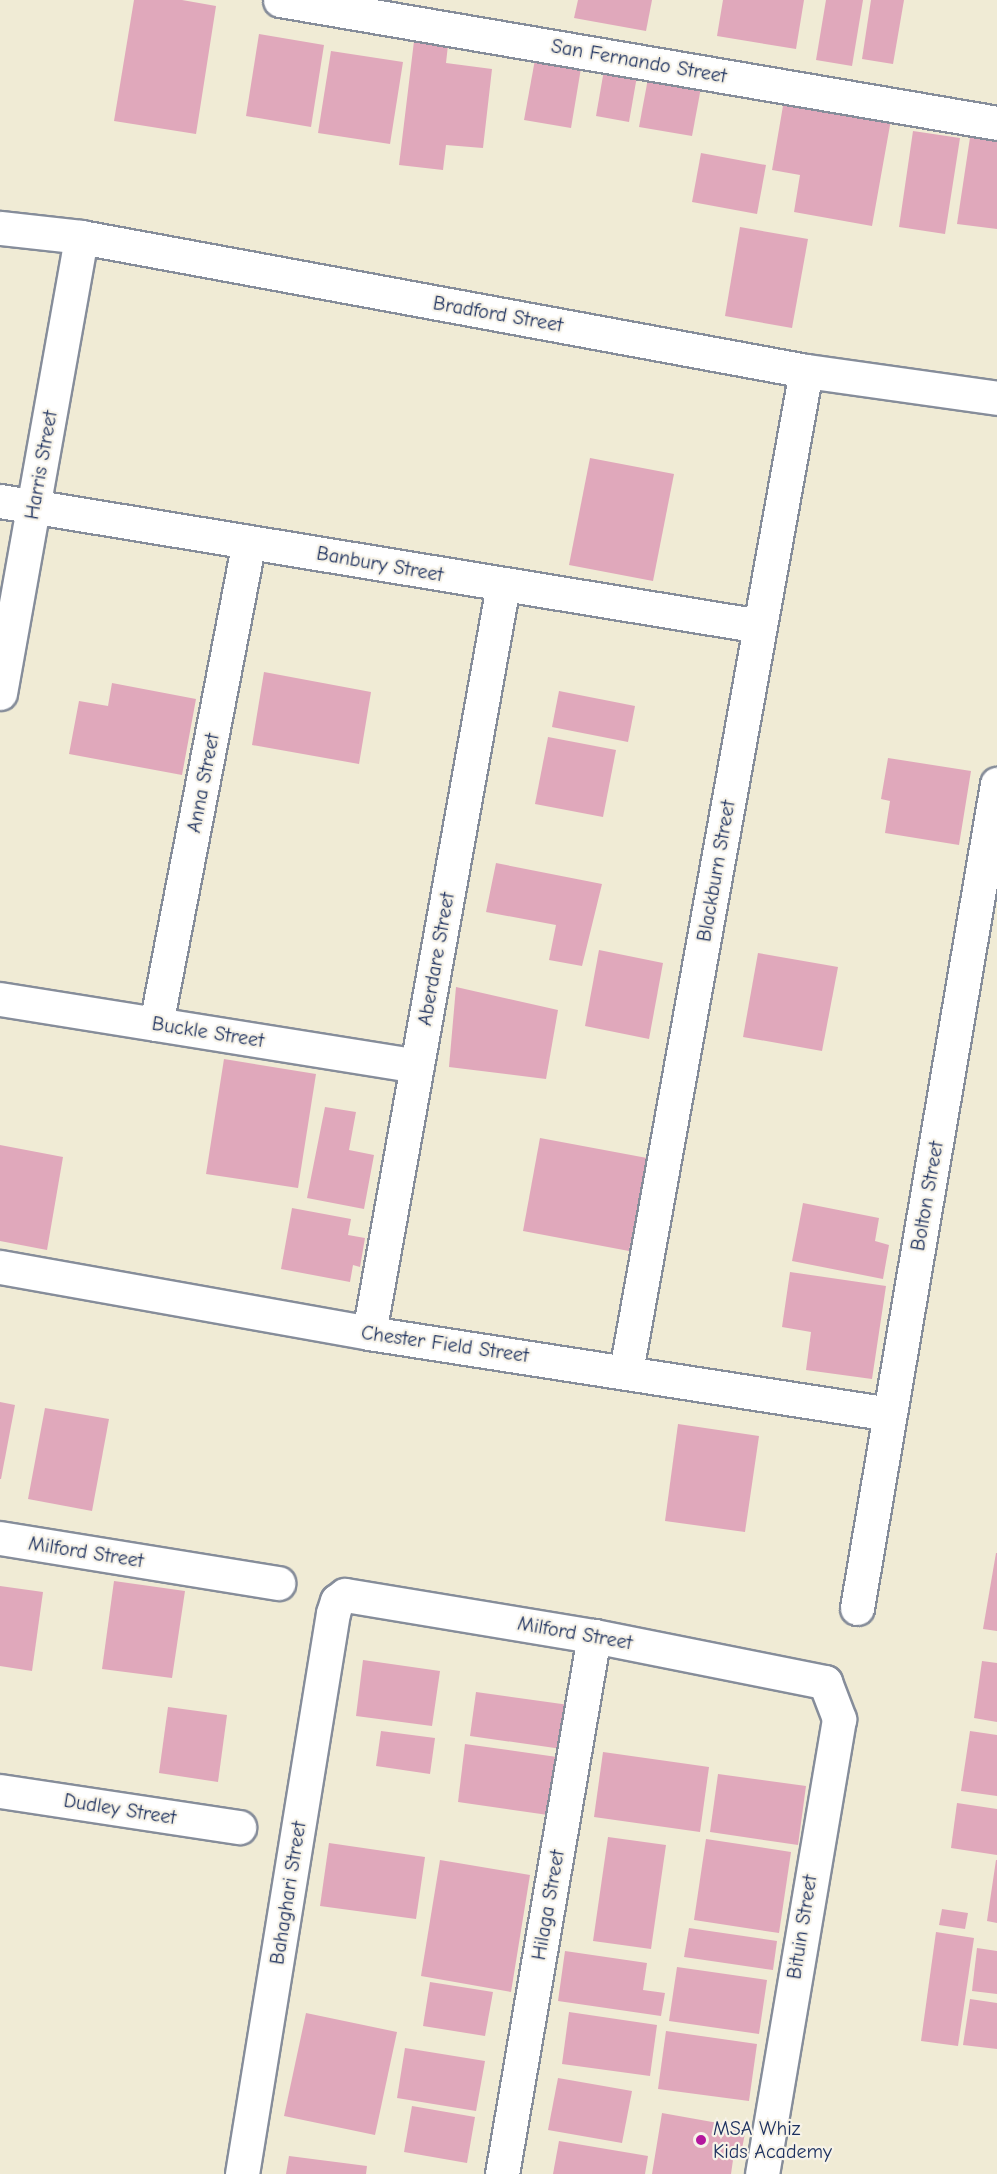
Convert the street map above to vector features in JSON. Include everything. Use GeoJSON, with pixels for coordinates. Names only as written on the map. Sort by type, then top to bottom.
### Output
{"type":"FeatureCollection","features":[{"type":"Feature","properties":{"kind":"street","name":"San Fernando Street"},"geometry":{"type":"LineString","coordinates":[[280,0],[997,123]]}},
{"type":"Feature","properties":{"kind":"street","name":"Bradford Street"},"geometry":{"type":"LineString","coordinates":[[0,228],[81,237],[806,371],[997,398]]}},
{"type":"Feature","properties":{"kind":"street","name":"Harris Street"},"geometry":{"type":"LineString","coordinates":[[0,693],[81,237]]}},
{"type":"Feature","properties":{"kind":"street","name":"Blackburn Street"},"geometry":{"type":"LineString","coordinates":[[626,1371],[806,371]]}},
{"type":"Feature","properties":{"kind":"street","name":"Banbury Street"},"geometry":{"type":"LineString","coordinates":[[0,501],[760,626]]}},
{"type":"Feature","properties":{"kind":"street","name":"Anna Street"},"geometry":{"type":"LineString","coordinates":[[156,1024],[249,542]]}},
{"type":"Feature","properties":{"kind":"street","name":"Aberdare Street"},"geometry":{"type":"LineString","coordinates":[[369,1333],[503,585]]}},
{"type":"Feature","properties":{"kind":"street","name":"Bolton Street"},"geometry":{"type":"LineString","coordinates":[[857,1608],[997,784]]}},
{"type":"Feature","properties":{"kind":"street","name":"Buckle Street"},"geometry":{"type":"LineString","coordinates":[[0,999],[417,1066]]}},
{"type":"Feature","properties":{"kind":"street","name":"Chester Field Street"},"geometry":{"type":"LineString","coordinates":[[0,1267],[369,1333],[626,1371],[890,1414]]}},
{"type":"Feature","properties":{"kind":"street","name":"Milford Street"},"geometry":{"type":"LineString","coordinates":[[0,1538],[278,1583]]}},
{"type":"Feature","properties":{"kind":"street","name":"Milford Street"},"geometry":{"type":"LineString","coordinates":[[333,1613],[337,1601],[345,1595],[594,1636],[825,1682]]}},
{"type":"Feature","properties":{"kind":"street","name":"Bahaghari Street"},"geometry":{"type":"LineString","coordinates":[[242,2174],[333,1613]]}},
{"type":"Feature","properties":{"kind":"street","name":"Hilaga Street"},"geometry":{"type":"LineString","coordinates":[[502,2174],[594,1636]]}},
{"type":"Feature","properties":{"kind":"street","name":"Bituin Street"},"geometry":{"type":"LineString","coordinates":[[762,2174],[839,1719],[825,1682]]}},
{"type":"Feature","properties":{"kind":"street","name":"Dudley Street"},"geometry":{"type":"LineString","coordinates":[[0,1791],[239,1827]]}},
{"type":"Feature","properties":{"kind":"building"},"geometry":{"type":"Polygon","coordinates":[[[134,0],[182,0],[216,6],[196,134],[114,121],[134,0]]]}},
{"type":"Feature","properties":{"kind":"building"},"geometry":{"type":"Polygon","coordinates":[[[578,0],[652,0],[646,31],[574,18],[578,0]]]}},
{"type":"Feature","properties":{"kind":"building"},"geometry":{"type":"Polygon","coordinates":[[[723,0],[804,0],[796,49],[717,36],[723,0]]]}},
{"type":"Feature","properties":{"kind":"building"},"geometry":{"type":"Polygon","coordinates":[[[826,0],[863,0],[852,66],[816,60],[826,0]]]}},
{"type":"Feature","properties":{"kind":"building"},"geometry":{"type":"Polygon","coordinates":[[[871,0],[904,0],[893,64],[862,59],[871,0]]]}},
{"type":"Feature","properties":{"kind":"building"},"geometry":{"type":"Polygon","coordinates":[[[259,34],[324,45],[311,127],[246,116],[259,34]]]}},
{"type":"Feature","properties":{"kind":"building"},"geometry":{"type":"Polygon","coordinates":[[[414,41],[448,45],[446,63],[492,69],[483,148],[446,145],[443,170],[399,165],[414,41]]]}},
{"type":"Feature","properties":{"kind":"building"},"geometry":{"type":"Polygon","coordinates":[[[331,51],[403,62],[390,144],[318,133],[331,51]]]}},
{"type":"Feature","properties":{"kind":"building"},"geometry":{"type":"Polygon","coordinates":[[[536,54],[582,62],[571,128],[524,120],[536,54]]]}},
{"type":"Feature","properties":{"kind":"building"},"geometry":{"type":"Polygon","coordinates":[[[604,70],[637,76],[629,122],[596,116],[604,70]]]}},
{"type":"Feature","properties":{"kind":"building"},"geometry":{"type":"Polygon","coordinates":[[[649,73],[702,82],[692,136],[639,127],[649,73]]]}},
{"type":"Feature","properties":{"kind":"building"},"geometry":{"type":"Polygon","coordinates":[[[784,100],[892,114],[872,226],[794,212],[800,175],[772,170],[784,100]]]}},
{"type":"Feature","properties":{"kind":"building"},"geometry":{"type":"Polygon","coordinates":[[[913,131],[960,138],[945,234],[899,227],[913,131]]]}},
{"type":"Feature","properties":{"kind":"building"},"geometry":{"type":"Polygon","coordinates":[[[971,131],[997,135],[997,229],[957,224],[971,131]]]}},
{"type":"Feature","properties":{"kind":"building"},"geometry":{"type":"Polygon","coordinates":[[[701,153],[766,165],[757,214],[692,202],[701,153]]]}},
{"type":"Feature","properties":{"kind":"building"},"geometry":{"type":"Polygon","coordinates":[[[740,227],[808,239],[792,328],[725,316],[740,227]]]}},
{"type":"Feature","properties":{"kind":"building"},"geometry":{"type":"Polygon","coordinates":[[[590,458],[674,474],[653,581],[569,565],[590,458]]]}},
{"type":"Feature","properties":{"kind":"building"},"geometry":{"type":"Polygon","coordinates":[[[264,672],[371,692],[359,764],[252,745],[264,672]]]}},
{"type":"Feature","properties":{"kind":"building"},"geometry":{"type":"Polygon","coordinates":[[[112,683],[196,699],[182,775],[69,754],[79,701],[108,706],[112,683]]]}},
{"type":"Feature","properties":{"kind":"building"},"geometry":{"type":"Polygon","coordinates":[[[559,691],[635,706],[628,742],[552,727],[559,691]]]}},
{"type":"Feature","properties":{"kind":"building"},"geometry":{"type":"Polygon","coordinates":[[[548,737],[616,750],[603,817],[535,804],[548,737]]]}},
{"type":"Feature","properties":{"kind":"building"},"geometry":{"type":"Polygon","coordinates":[[[888,758],[971,771],[959,845],[885,833],[890,801],[881,799],[888,758]]]}},
{"type":"Feature","properties":{"kind":"building"},"geometry":{"type":"Polygon","coordinates":[[[496,863],[602,884],[582,966],[549,960],[556,925],[486,912],[496,863]]]}},
{"type":"Feature","properties":{"kind":"building"},"geometry":{"type":"Polygon","coordinates":[[[599,950],[663,963],[649,1039],[585,1026],[599,950]]]}},
{"type":"Feature","properties":{"kind":"building"},"geometry":{"type":"Polygon","coordinates":[[[758,953],[838,967],[822,1051],[743,1037],[758,953]]]}},
{"type":"Feature","properties":{"kind":"building"},"geometry":{"type":"Polygon","coordinates":[[[456,987],[558,1010],[546,1079],[449,1067],[456,987]]]}},
{"type":"Feature","properties":{"kind":"building"},"geometry":{"type":"Polygon","coordinates":[[[224,1059],[316,1074],[298,1188],[206,1174],[224,1059]]]}},
{"type":"Feature","properties":{"kind":"building"},"geometry":{"type":"Polygon","coordinates":[[[325,1107],[356,1112],[349,1150],[374,1155],[364,1209],[307,1198],[325,1107]]]}},
{"type":"Feature","properties":{"kind":"building"},"geometry":{"type":"Polygon","coordinates":[[[540,1138],[647,1158],[629,1251],[523,1231],[540,1138]]]}},
{"type":"Feature","properties":{"kind":"building"},"geometry":{"type":"Polygon","coordinates":[[[0,1145],[63,1157],[47,1250],[0,1241],[0,1145]]]}},
{"type":"Feature","properties":{"kind":"building"},"geometry":{"type":"Polygon","coordinates":[[[803,1203],[879,1218],[875,1241],[889,1245],[883,1279],[792,1261],[803,1203]]]}},
{"type":"Feature","properties":{"kind":"building"},"geometry":{"type":"Polygon","coordinates":[[[292,1208],[351,1219],[348,1235],[365,1238],[360,1267],[353,1265],[350,1282],[281,1269],[292,1208]]]}},
{"type":"Feature","properties":{"kind":"building"},"geometry":{"type":"Polygon","coordinates":[[[790,1272],[886,1286],[872,1379],[806,1370],[811,1332],[782,1327],[790,1272]]]}},
{"type":"Feature","properties":{"kind":"building"},"geometry":{"type":"Polygon","coordinates":[[[0,1402],[15,1405],[1,1479],[0,1479],[0,1402]]]}},
{"type":"Feature","properties":{"kind":"building"},"geometry":{"type":"Polygon","coordinates":[[[45,1408],[109,1419],[92,1511],[28,1499],[45,1408]]]}},
{"type":"Feature","properties":{"kind":"building"},"geometry":{"type":"Polygon","coordinates":[[[678,1424],[759,1436],[745,1532],[665,1521],[678,1424]]]}},
{"type":"Feature","properties":{"kind":"building"},"geometry":{"type":"Polygon","coordinates":[[[997,1553],[997,1631],[983,1629],[997,1553]]]}},
{"type":"Feature","properties":{"kind":"building"},"geometry":{"type":"Polygon","coordinates":[[[114,1581],[185,1591],[172,1678],[102,1669],[114,1581]]]}},
{"type":"Feature","properties":{"kind":"building"},"geometry":{"type":"Polygon","coordinates":[[[0,1586],[43,1592],[32,1671],[0,1666],[0,1586]]]}},
{"type":"Feature","properties":{"kind":"building"},"geometry":{"type":"Polygon","coordinates":[[[363,1660],[440,1671],[432,1726],[356,1716],[363,1660]]]}},
{"type":"Feature","properties":{"kind":"building"},"geometry":{"type":"Polygon","coordinates":[[[982,1661],[997,1663],[997,1722],[974,1718],[982,1661]]]}},
{"type":"Feature","properties":{"kind":"building"},"geometry":{"type":"Polygon","coordinates":[[[476,1692],[569,1705],[562,1749],[470,1736],[476,1692]]]}},
{"type":"Feature","properties":{"kind":"building"},"geometry":{"type":"Polygon","coordinates":[[[168,1707],[227,1715],[218,1782],[159,1773],[168,1707]]]}},
{"type":"Feature","properties":{"kind":"building"},"geometry":{"type":"Polygon","coordinates":[[[381,1731],[435,1738],[430,1774],[376,1766],[381,1731]]]}},
{"type":"Feature","properties":{"kind":"building"},"geometry":{"type":"Polygon","coordinates":[[[970,1731],[997,1735],[997,1796],[961,1791],[970,1731]]]}},
{"type":"Feature","properties":{"kind":"building"},"geometry":{"type":"Polygon","coordinates":[[[465,1744],[557,1757],[548,1815],[458,1802],[465,1744]]]}},
{"type":"Feature","properties":{"kind":"building"},"geometry":{"type":"Polygon","coordinates":[[[603,1752],[709,1767],[700,1832],[594,1817],[603,1752]]]}},
{"type":"Feature","properties":{"kind":"building"},"geometry":{"type":"Polygon","coordinates":[[[718,1774],[806,1786],[798,1845],[710,1832],[718,1774]]]}},
{"type":"Feature","properties":{"kind":"building"},"geometry":{"type":"Polygon","coordinates":[[[957,1803],[997,1809],[997,1855],[951,1848],[957,1803]]]}},
{"type":"Feature","properties":{"kind":"building"},"geometry":{"type":"Polygon","coordinates":[[[608,1837],[666,1845],[651,1949],[593,1941],[608,1837]]]}},
{"type":"Feature","properties":{"kind":"building"},"geometry":{"type":"Polygon","coordinates":[[[706,1839],[791,1852],[779,1933],[694,1920],[706,1839]]]}},
{"type":"Feature","properties":{"kind":"building"},"geometry":{"type":"Polygon","coordinates":[[[329,1843],[425,1857],[416,1919],[320,1906],[329,1843]]]}},
{"type":"Feature","properties":{"kind":"building"},"geometry":{"type":"Polygon","coordinates":[[[440,1860],[530,1875],[511,1992],[421,1976],[440,1860]]]}},
{"type":"Feature","properties":{"kind":"building"},"geometry":{"type":"Polygon","coordinates":[[[997,1860],[997,1923],[987,1921],[997,1860]]]}},
{"type":"Feature","properties":{"kind":"building"},"geometry":{"type":"Polygon","coordinates":[[[942,1909],[968,1913],[965,1929],[939,1925],[942,1909]]]}},
{"type":"Feature","properties":{"kind":"building"},"geometry":{"type":"Polygon","coordinates":[[[689,1928],[777,1941],[773,1970],[684,1957],[689,1928]]]}},
{"type":"Feature","properties":{"kind":"building"},"geometry":{"type":"Polygon","coordinates":[[[936,1932],[974,1938],[958,2046],[921,2041],[936,1932]]]}},
{"type":"Feature","properties":{"kind":"building"},"geometry":{"type":"Polygon","coordinates":[[[977,1948],[997,1951],[997,1994],[972,1991],[977,1948]]]}},
{"type":"Feature","properties":{"kind":"building"},"geometry":{"type":"Polygon","coordinates":[[[565,1951],[647,1963],[643,1990],[665,1993],[661,2016],[558,2001],[565,1951]]]}},
{"type":"Feature","properties":{"kind":"building"},"geometry":{"type":"Polygon","coordinates":[[[677,1967],[767,1980],[759,2034],[669,2021],[677,1967]]]}},
{"type":"Feature","properties":{"kind":"building"},"geometry":{"type":"Polygon","coordinates":[[[430,1982],[493,1992],[485,2036],[423,2026],[430,1982]]]}},
{"type":"Feature","properties":{"kind":"building"},"geometry":{"type":"Polygon","coordinates":[[[970,1999],[997,2003],[997,2049],[963,2045],[970,1999]]]}},
{"type":"Feature","properties":{"kind":"building"},"geometry":{"type":"Polygon","coordinates":[[[569,2012],[657,2025],[650,2076],[562,2064],[569,2012]]]}},
{"type":"Feature","properties":{"kind":"building"},"geometry":{"type":"Polygon","coordinates":[[[306,2013],[397,2032],[375,2135],[284,2116],[306,2013]]]}},
{"type":"Feature","properties":{"kind":"building"},"geometry":{"type":"Polygon","coordinates":[[[666,2031],[757,2044],[749,2101],[658,2089],[666,2031]]]}},
{"type":"Feature","properties":{"kind":"building"},"geometry":{"type":"Polygon","coordinates":[[[405,2048],[485,2061],[476,2111],[397,2098],[405,2048]]]}},
{"type":"Feature","properties":{"kind":"building"},"geometry":{"type":"Polygon","coordinates":[[[558,2078],[632,2091],[622,2143],[548,2130],[558,2078]]]}},
{"type":"Feature","properties":{"kind":"building"},"geometry":{"type":"Polygon","coordinates":[[[412,2106],[475,2117],[467,2163],[404,2152],[412,2106]]]}},
{"type":"Feature","properties":{"kind":"building","name":"MSA Whiz Kids Academy"},"geometry":{"type":"Polygon","coordinates":[[[662,2113],[746,2128],[741,2154],[734,2153],[731,2174],[652,2174],[662,2113]]]}},
{"type":"Feature","properties":{"kind":"building"},"geometry":{"type":"Polygon","coordinates":[[[559,2141],[648,2156],[645,2174],[553,2174],[559,2141]]]}},
{"type":"Feature","properties":{"kind":"building"},"geometry":{"type":"Polygon","coordinates":[[[289,2156],[367,2166],[366,2174],[286,2174],[289,2156]]]}},
{"type":"Feature","properties":{"kind":"place","name":"MSA Whiz Kids Academy"},"geometry":{"type":"Point","coordinates":[701,2140]}}]}
